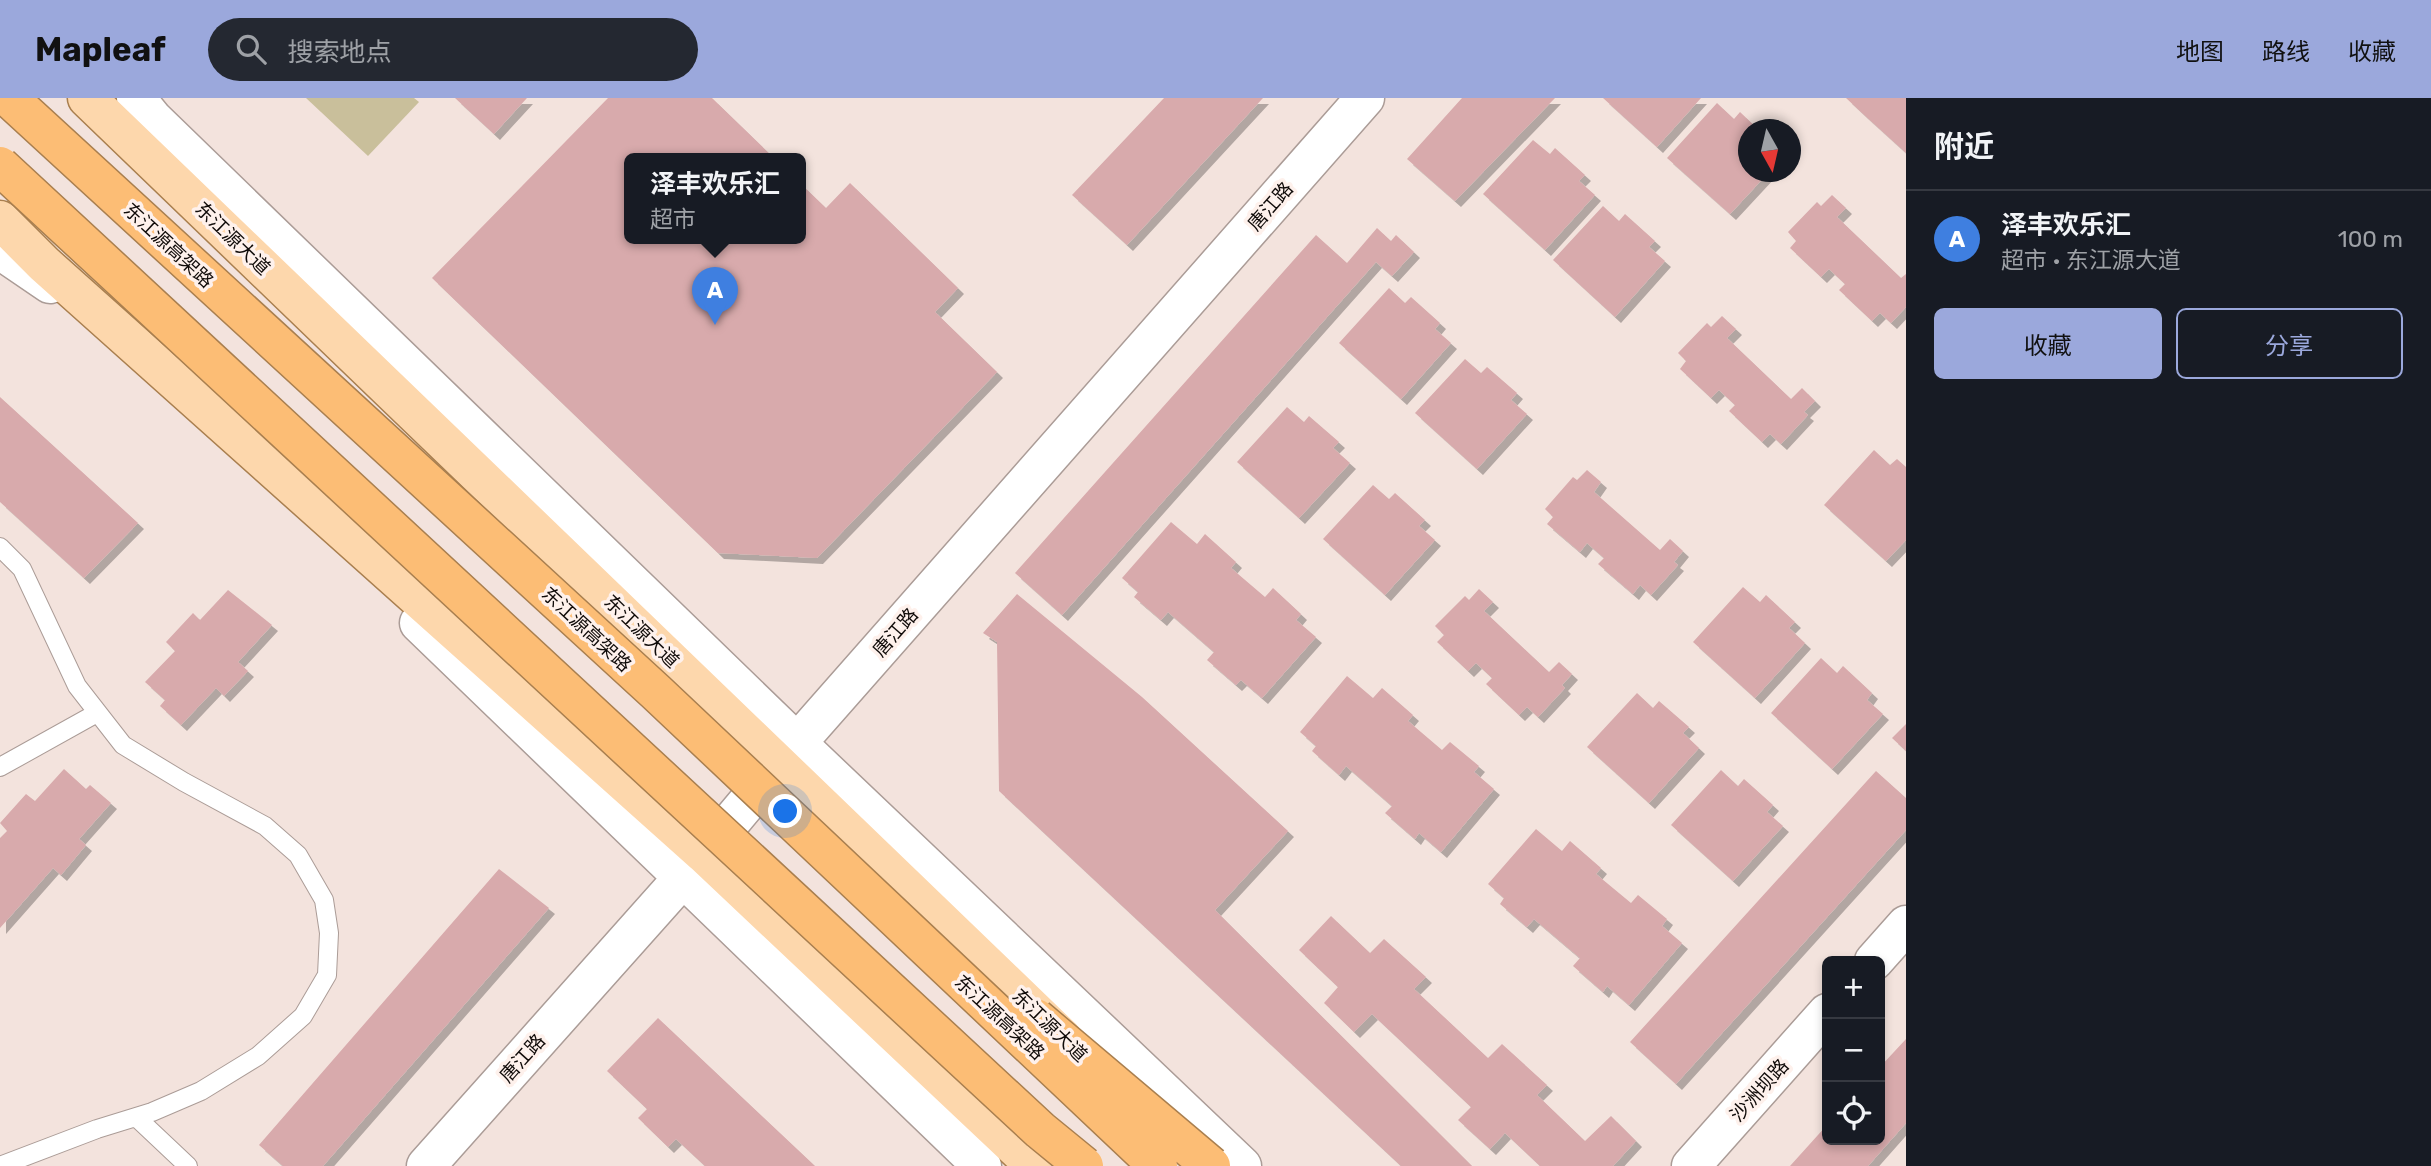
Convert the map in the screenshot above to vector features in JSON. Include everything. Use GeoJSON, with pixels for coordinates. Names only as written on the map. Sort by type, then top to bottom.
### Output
{"type":"FeatureCollection","features":[{"type":"Feature","properties":{"kind":"highway","name":"东江源高架路"},"geometry":{"type":"LineString","coordinates":[[10,98],[656,692],[1158,1166]]}},
{"type":"Feature","properties":{"kind":"highway"},"geometry":{"type":"LineString","coordinates":[[0,166],[1040,1130],[1083,1166]]}},
{"type":"Feature","properties":{"kind":"highway"},"geometry":{"type":"LineString","coordinates":[[656,692],[1211,1166]]}},
{"type":"Feature","properties":{"kind":"main road","name":"东江源大道"},"geometry":{"type":"LineString","coordinates":[[88,98],[789,754],[1195,1166]]}},
{"type":"Feature","properties":{"kind":"main road"},"geometry":{"type":"LineString","coordinates":[[0,220],[44,264],[694,865],[1035,1166]]}},
{"type":"Feature","properties":{"kind":"street"},"geometry":{"type":"LineString","coordinates":[[0,114],[10,98]]}},
{"type":"Feature","properties":{"kind":"street"},"geometry":{"type":"LineString","coordinates":[[136,98],[162,128],[789,754],[1242,1166]]}},
{"type":"Feature","properties":{"kind":"street","name":"唐江路"},"geometry":{"type":"LineString","coordinates":[[426,1166],[694,865],[1365,98]]}},
{"type":"Feature","properties":{"kind":"street"},"geometry":{"type":"LineString","coordinates":[[0,250],[99,317],[694,865],[982,1166]]}},
{"type":"Feature","properties":{"kind":"street"},"geometry":{"type":"LineString","coordinates":[[1878,956],[1906,925]]}},
{"type":"Feature","properties":{"kind":"street","name":"沙洲坝路"},"geometry":{"type":"LineString","coordinates":[[1691,1166],[1822,1019]]}},
{"type":"Feature","properties":{"kind":"lane"},"geometry":{"type":"LineString","coordinates":[[0,547],[22,569],[77,686],[123,745],[265,826],[298,855],[324,900],[329,933],[327,975],[303,1016],[258,1056],[213,1084],[152,1112],[1,1165]]}},
{"type":"Feature","properties":{"kind":"lane"},"geometry":{"type":"LineString","coordinates":[[0,767],[97,713]]}},
{"type":"Feature","properties":{"kind":"lane"},"geometry":{"type":"LineString","coordinates":[[136,1117],[188,1166]]}},
{"type":"Feature","properties":{"kind":"shaded area"},"geometry":{"type":"Polygon","coordinates":[[[306,98],[414,98],[419,102],[368,156],[306,98]]]}},
{"type":"Feature","properties":{"kind":"building"},"geometry":{"type":"Polygon","coordinates":[[[455,98],[527,98],[494,134],[455,98]]]}},
{"type":"Feature","properties":{"kind":"building"},"geometry":{"type":"Polygon","coordinates":[[[608,98],[712,98],[769,153],[624,153],[624,244],[806,244],[806,189],[826,208],[850,183],[958,288],[935,312],[997,372],[817,558],[718,553],[432,278],[608,98]]]}},
{"type":"Feature","properties":{"kind":"building"},"geometry":{"type":"Polygon","coordinates":[[[1164,98],[1263,98],[1127,245],[1072,195],[1164,98]]]}},
{"type":"Feature","properties":{"kind":"building"},"geometry":{"type":"Polygon","coordinates":[[[1462,98],[1555,98],[1455,201],[1407,159],[1462,98]]]}},
{"type":"Feature","properties":{"kind":"building"},"geometry":{"type":"Polygon","coordinates":[[[1603,98],[1701,98],[1657,147],[1603,98]]]}},
{"type":"Feature","properties":{"kind":"building"},"geometry":{"type":"Polygon","coordinates":[[[1846,98],[1906,98],[1906,153],[1862,113],[1846,98]]]}},
{"type":"Feature","properties":{"kind":"building"},"geometry":{"type":"Polygon","coordinates":[[[1717,103],[1734,119],[1740,112],[1747,119],[1738,119],[1738,182],[1760,182],[1730,214],[1667,158],[1717,103]]]}},
{"type":"Feature","properties":{"kind":"building"},"geometry":{"type":"Polygon","coordinates":[[[1533,140],[1550,154],[1555,148],[1585,175],[1579,181],[1595,195],[1545,250],[1483,194],[1533,140]]]}},
{"type":"Feature","properties":{"kind":"building"},"geometry":{"type":"Polygon","coordinates":[[[1832,195],[1846,208],[1837,217],[1901,278],[1906,274],[1906,307],[1891,323],[1880,313],[1872,321],[1839,290],[1845,284],[1829,269],[1821,277],[1790,248],[1796,241],[1788,232],[1817,202],[1821,206],[1832,195]]]}},
{"type":"Feature","properties":{"kind":"building"},"geometry":{"type":"Polygon","coordinates":[[[1603,206],[1619,221],[1625,214],[1655,241],[1649,247],[1665,261],[1615,317],[1553,260],[1603,206]]]}},
{"type":"Feature","properties":{"kind":"building"},"geometry":{"type":"Polygon","coordinates":[[[1377,228],[1391,241],[1396,235],[1414,252],[1392,276],[1376,262],[1062,615],[1015,573],[1316,235],[1347,263],[1377,228]]]}},
{"type":"Feature","properties":{"kind":"building"},"geometry":{"type":"Polygon","coordinates":[[[1389,288],[1405,303],[1411,297],[1440,323],[1435,329],[1451,343],[1401,399],[1339,343],[1389,288]]]}},
{"type":"Feature","properties":{"kind":"building"},"geometry":{"type":"Polygon","coordinates":[[[1722,316],[1736,329],[1727,338],[1791,399],[1802,388],[1815,401],[1804,412],[1808,415],[1781,444],[1770,434],[1762,442],[1729,411],[1735,405],[1719,390],[1711,398],[1680,369],[1686,361],[1678,353],[1707,323],[1711,327],[1722,316]]]}},
{"type":"Feature","properties":{"kind":"building"},"geometry":{"type":"Polygon","coordinates":[[[1465,359],[1481,373],[1487,367],[1517,393],[1511,400],[1527,414],[1477,469],[1415,413],[1465,359]]]}},
{"type":"Feature","properties":{"kind":"building"},"geometry":{"type":"Polygon","coordinates":[[[0,397],[138,523],[84,578],[0,502],[0,397]]]}},
{"type":"Feature","properties":{"kind":"building"},"geometry":{"type":"Polygon","coordinates":[[[1287,407],[1304,422],[1309,416],[1339,442],[1333,448],[1350,463],[1299,518],[1237,462],[1287,407]]]}},
{"type":"Feature","properties":{"kind":"building"},"geometry":{"type":"Polygon","coordinates":[[[1874,450],[1890,465],[1897,459],[1906,467],[1906,540],[1886,561],[1824,505],[1874,450]]]}},
{"type":"Feature","properties":{"kind":"building"},"geometry":{"type":"Polygon","coordinates":[[[1587,470],[1601,482],[1594,492],[1660,550],[1670,539],[1683,551],[1674,562],[1678,565],[1651,595],[1640,585],[1633,594],[1598,564],[1604,558],[1587,543],[1580,552],[1547,524],[1553,517],[1545,509],[1573,477],[1577,480],[1587,470]]]}},
{"type":"Feature","properties":{"kind":"building"},"geometry":{"type":"Polygon","coordinates":[[[1373,485],[1389,499],[1395,493],[1425,520],[1419,526],[1435,540],[1385,595],[1323,539],[1373,485]]]}},
{"type":"Feature","properties":{"kind":"building"},"geometry":{"type":"Polygon","coordinates":[[[1171,522],[1197,544],[1205,534],[1236,562],[1231,568],[1265,597],[1273,588],[1301,614],[1296,620],[1316,637],[1262,698],[1241,680],[1236,685],[1207,660],[1214,652],[1168,612],[1161,620],[1134,597],[1138,592],[1122,578],[1171,522]]]}},
{"type":"Feature","properties":{"kind":"building"},"geometry":{"type":"Polygon","coordinates":[[[1743,587],[1760,602],[1766,595],[1795,622],[1789,628],[1805,643],[1755,698],[1693,642],[1743,587]]]}},
{"type":"Feature","properties":{"kind":"building"},"geometry":{"type":"Polygon","coordinates":[[[1479,589],[1493,602],[1484,611],[1549,672],[1559,662],[1572,674],[1562,685],[1565,688],[1538,717],[1527,707],[1519,715],[1486,684],[1492,678],[1476,663],[1468,671],[1437,642],[1444,635],[1435,626],[1465,596],[1469,600],[1479,589]]]}},
{"type":"Feature","properties":{"kind":"building"},"geometry":{"type":"Polygon","coordinates":[[[228,590],[272,625],[238,662],[248,671],[224,696],[216,688],[181,725],[160,706],[165,700],[145,682],[175,651],[166,642],[193,613],[200,620],[228,590]]]}},
{"type":"Feature","properties":{"kind":"building"},"geometry":{"type":"Polygon","coordinates":[[[1017,594],[1142,697],[1288,831],[1215,910],[1472,1166],[1401,1166],[999,791],[997,642],[983,633],[1017,594]]]}},
{"type":"Feature","properties":{"kind":"building"},"geometry":{"type":"Polygon","coordinates":[[[1821,658],[1837,673],[1843,666],[1872,693],[1867,700],[1883,714],[1832,769],[1771,713],[1821,658]]]}},
{"type":"Feature","properties":{"kind":"building"},"geometry":{"type":"Polygon","coordinates":[[[1347,676],[1373,698],[1382,688],[1413,715],[1408,721],[1442,750],[1450,742],[1479,766],[1474,772],[1494,789],[1441,852],[1419,833],[1415,839],[1385,813],[1392,806],[1346,766],[1339,775],[1312,751],[1316,746],[1300,732],[1347,676]]]}},
{"type":"Feature","properties":{"kind":"building"},"geometry":{"type":"Polygon","coordinates":[[[1637,693],[1653,708],[1659,701],[1689,727],[1683,733],[1699,748],[1649,803],[1587,747],[1637,693]]]}},
{"type":"Feature","properties":{"kind":"building"},"geometry":{"type":"Polygon","coordinates":[[[1906,724],[1906,751],[1892,738],[1906,724]]]}},
{"type":"Feature","properties":{"kind":"building"},"geometry":{"type":"Polygon","coordinates":[[[64,769],[86,789],[90,785],[111,803],[79,839],[86,845],[61,875],[53,868],[0,928],[0,838],[7,831],[0,823],[26,794],[35,801],[64,769]]]}},
{"type":"Feature","properties":{"kind":"building"},"geometry":{"type":"Polygon","coordinates":[[[1721,770],[1738,786],[1744,779],[1773,805],[1767,812],[1783,826],[1733,881],[1671,825],[1721,770]]]}},
{"type":"Feature","properties":{"kind":"building"},"geometry":{"type":"Polygon","coordinates":[[[1876,771],[1906,798],[1906,830],[1676,1084],[1630,1042],[1876,771]]]}},
{"type":"Feature","properties":{"kind":"building"},"geometry":{"type":"Polygon","coordinates":[[[1536,829],[1562,851],[1570,841],[1601,868],[1596,874],[1631,903],[1638,895],[1667,919],[1662,926],[1682,943],[1629,1005],[1607,986],[1603,992],[1573,966],[1580,958],[1534,919],[1527,927],[1500,904],[1504,898],[1488,884],[1536,829]]]}},
{"type":"Feature","properties":{"kind":"building"},"geometry":{"type":"Polygon","coordinates":[[[499,869],[549,908],[323,1166],[283,1166],[259,1145],[499,869]]]}},
{"type":"Feature","properties":{"kind":"building"},"geometry":{"type":"Polygon","coordinates":[[[1331,916],[1370,953],[1384,939],[1426,977],[1414,989],[1488,1058],[1502,1044],[1547,1085],[1537,1095],[1585,1141],[1611,1116],[1636,1141],[1613,1166],[1540,1166],[1505,1133],[1490,1149],[1458,1120],[1471,1107],[1372,1014],[1354,1032],[1324,1003],[1338,987],[1299,950],[1331,916]]]}},
{"type":"Feature","properties":{"kind":"building"},"geometry":{"type":"Polygon","coordinates":[[[658,1018],[815,1166],[705,1166],[676,1139],[668,1147],[638,1118],[647,1109],[607,1071],[658,1018]]]}},
{"type":"Feature","properties":{"kind":"building"},"geometry":{"type":"Polygon","coordinates":[[[1906,1039],[1906,1123],[1868,1166],[1790,1166],[1822,1131],[1822,1145],[1885,1145],[1885,1062],[1906,1039]]]}},
{"type":"Feature","properties":{"kind":"place","name":"泽丰欢乐汇"},"geometry":{"type":"Point","coordinates":[715,325]}}]}
